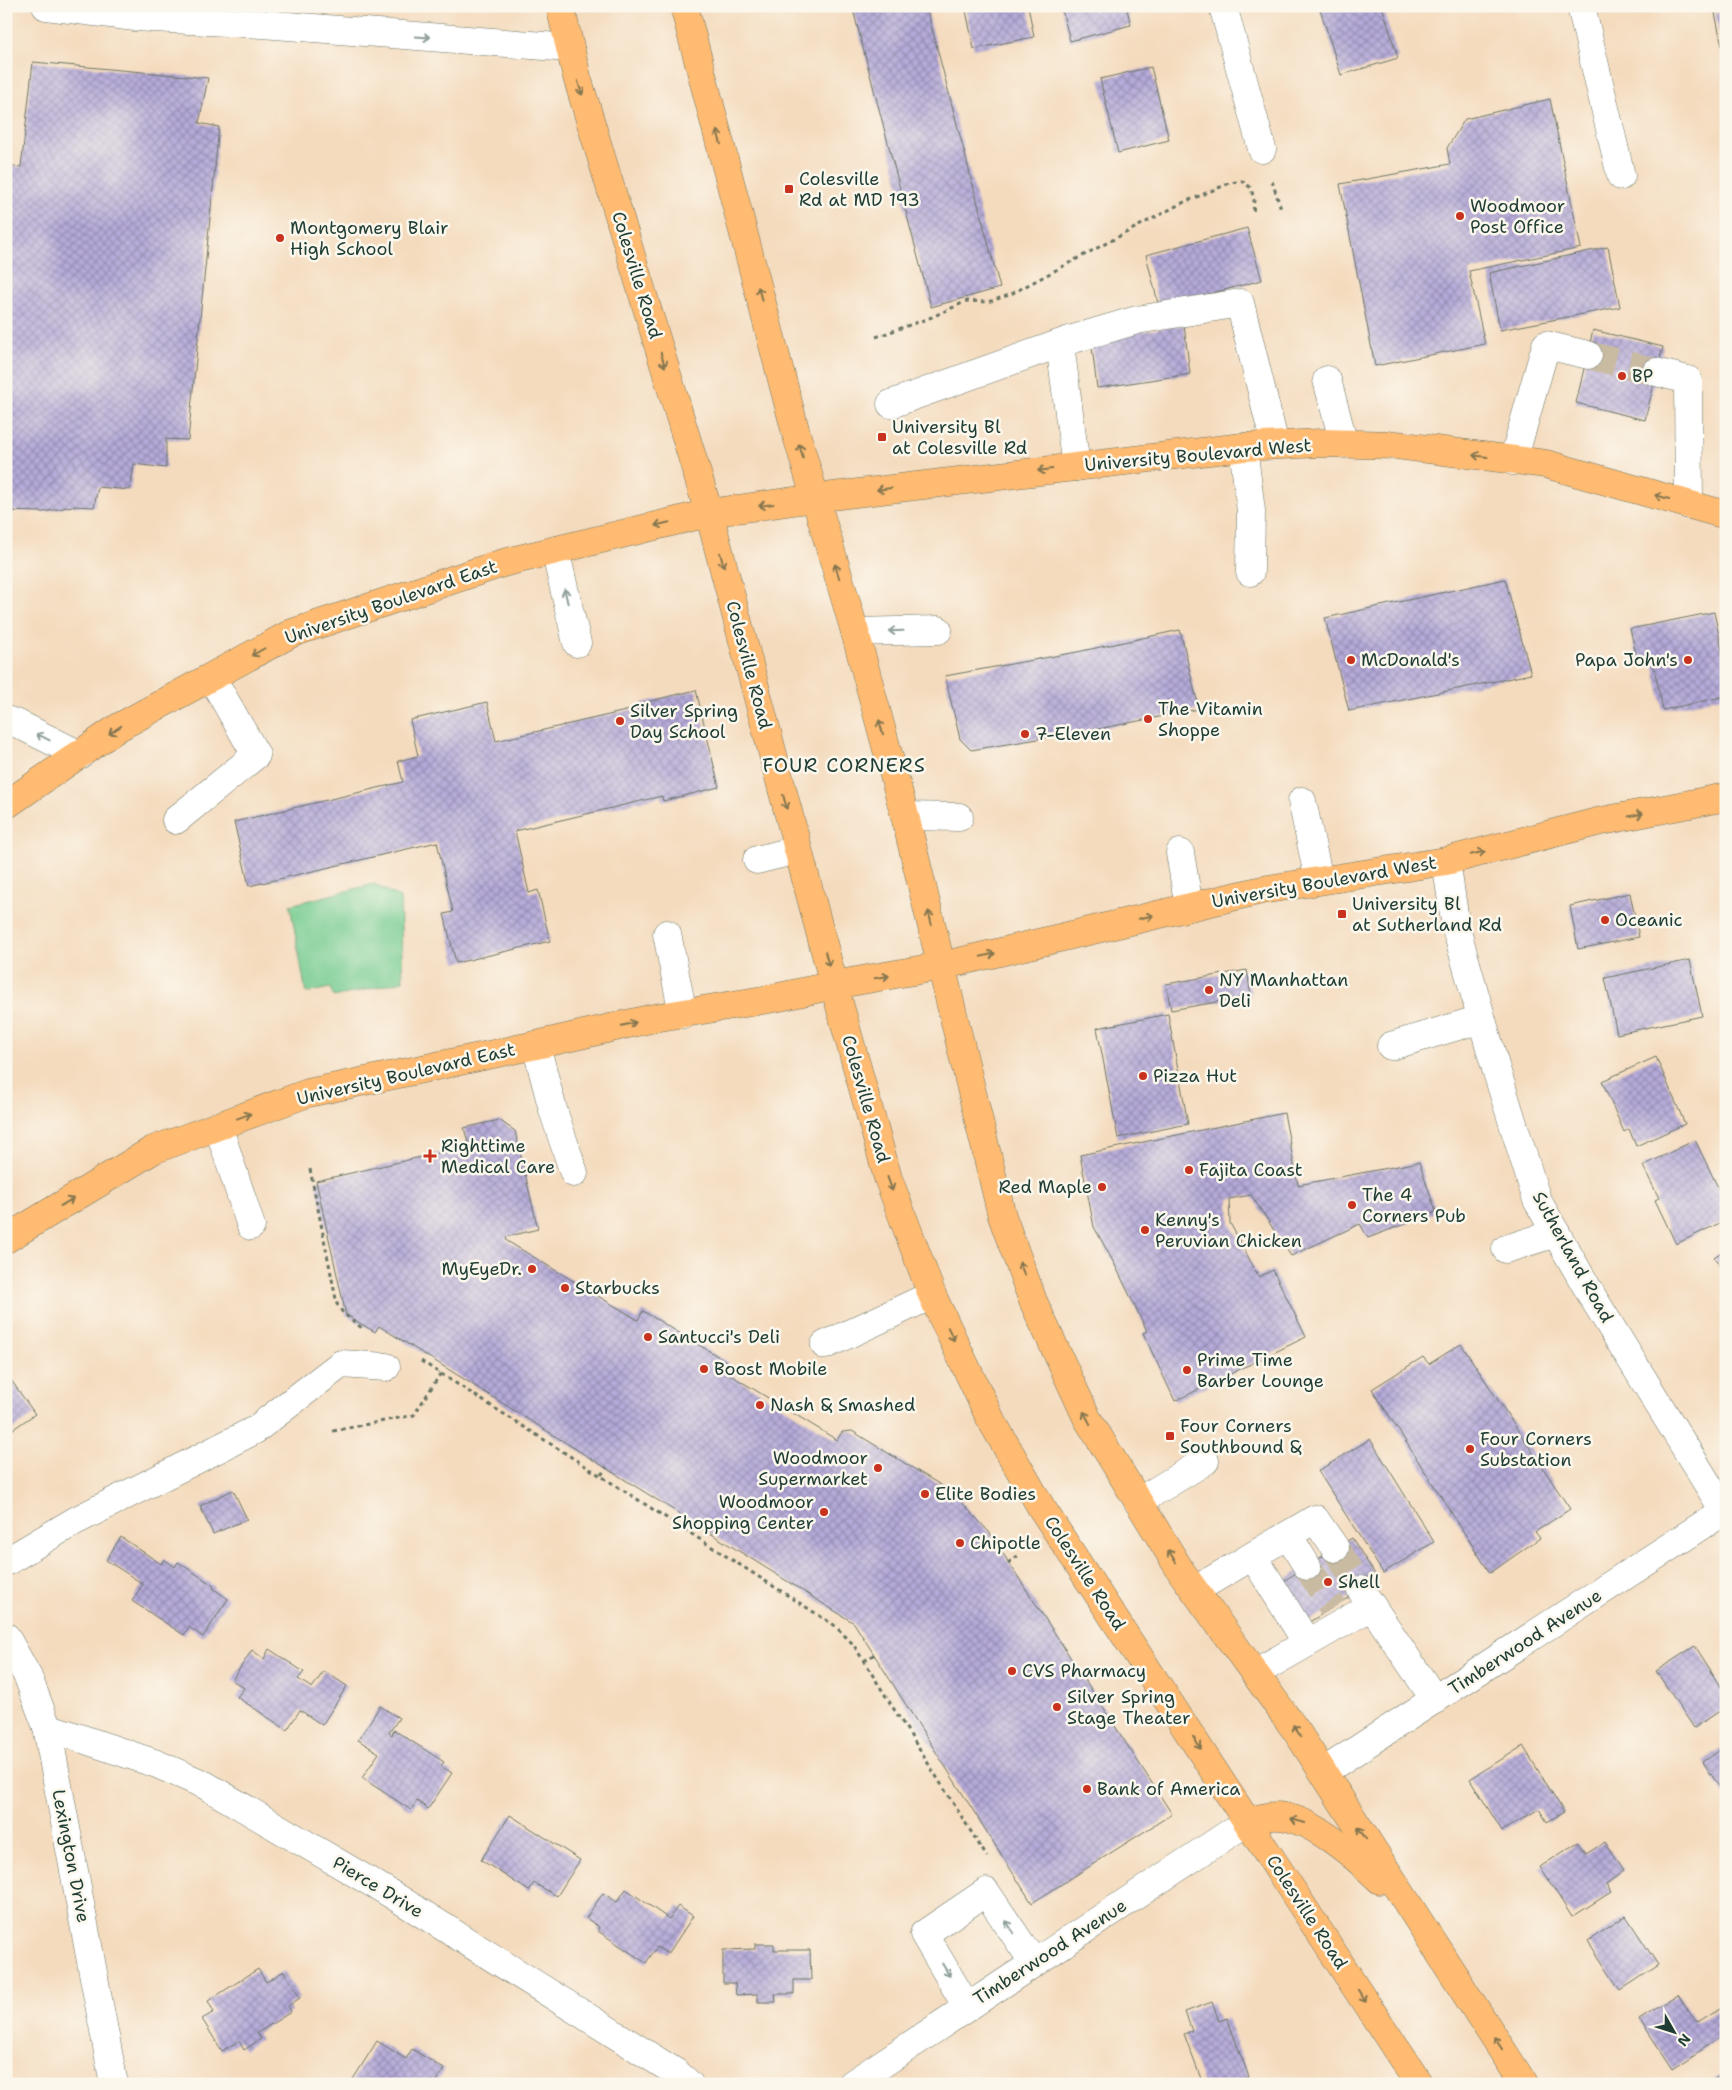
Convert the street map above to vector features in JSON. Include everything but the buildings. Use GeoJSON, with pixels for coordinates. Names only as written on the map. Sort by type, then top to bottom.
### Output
{"type":"FeatureCollection","features":[{"type":"Feature","properties":{"kind":"main road","name":"Colesville Road"},"geometry":{"type":"LineString","coordinates":[[560,6],[577,77],[709,513],[797,850],[888,1178],[932,1295],[990,1418],[1041,1507],[1248,1821],[1413,2080]]}},
{"type":"Feature","properties":{"kind":"main road"},"geometry":{"type":"LineString","coordinates":[[684,6],[815,498],[855,632],[905,816],[1002,1216],[1033,1302],[1087,1418],[1182,1573],[1297,1732],[1524,2084]]}},
{"type":"Feature","properties":{"kind":"main road","name":"University Boulevard West"},"geometry":{"type":"LineString","coordinates":[[815,498],[1243,447],[1344,444],[1396,445],[1546,464],[1726,515]]}},
{"type":"Feature","properties":{"kind":"main road","name":"University Boulevard East"},"geometry":{"type":"LineString","coordinates":[[6,806],[119,727],[292,633],[503,563],[709,513],[815,498]]}},
{"type":"Feature","properties":{"kind":"main road","name":"University Boulevard West"},"geometry":{"type":"LineString","coordinates":[[834,985],[941,966],[1262,890],[1446,861],[1597,822],[1725,801]]}},
{"type":"Feature","properties":{"kind":"main road","name":"University Boulevard East"},"geometry":{"type":"LineString","coordinates":[[13,1231],[153,1150],[308,1092],[536,1045],[654,1018],[776,998],[834,985]]}},
{"type":"Feature","properties":{"kind":"main road"},"geometry":{"type":"LineString","coordinates":[[1248,1821],[1276,1816],[1304,1823],[1355,1855],[1416,1917]]}},
{"type":"Feature","properties":{"kind":"street"},"geometry":{"type":"LineString","coordinates":[[46,6],[135,17],[570,48]]}},
{"type":"Feature","properties":{"kind":"street"},"geometry":{"type":"LineString","coordinates":[[1223,6],[1262,150]]}},
{"type":"Feature","properties":{"kind":"street"},"geometry":{"type":"LineString","coordinates":[[1581,6],[1622,176]]}},
{"type":"Feature","properties":{"kind":"street"},"geometry":{"type":"LineString","coordinates":[[891,404],[1060,344],[1137,320],[1240,303],[1275,445]]}},
{"type":"Feature","properties":{"kind":"street"},"geometry":{"type":"LineString","coordinates":[[1060,344],[1076,466]]}},
{"type":"Feature","properties":{"kind":"street"},"geometry":{"type":"LineString","coordinates":[[1513,461],[1546,345],[1588,355]]}},
{"type":"Feature","properties":{"kind":"street"},"geometry":{"type":"LineString","coordinates":[[1656,372],[1688,380],[1689,505]]}},
{"type":"Feature","properties":{"kind":"street"},"geometry":{"type":"LineString","coordinates":[[1327,380],[1344,444]]}},
{"type":"Feature","properties":{"kind":"street"},"geometry":{"type":"LineString","coordinates":[[1243,447],[1251,511],[1250,572]]}},
{"type":"Feature","properties":{"kind":"street"},"geometry":{"type":"LineString","coordinates":[[555,550],[577,642]]}},
{"type":"Feature","properties":{"kind":"street"},"geometry":{"type":"LineString","coordinates":[[855,632],[938,630]]}},
{"type":"Feature","properties":{"kind":"street"},"geometry":{"type":"LineString","coordinates":[[176,820],[256,755],[212,678]]}},
{"type":"Feature","properties":{"kind":"street"},"geometry":{"type":"LineString","coordinates":[[8,720],[80,755]]}},
{"type":"Feature","properties":{"kind":"street"},"geometry":{"type":"LineString","coordinates":[[1302,801],[1320,880]]}},
{"type":"Feature","properties":{"kind":"street"},"geometry":{"type":"LineString","coordinates":[[905,816],[959,817]]}},
{"type":"Feature","properties":{"kind":"street"},"geometry":{"type":"LineString","coordinates":[[757,860],[797,850]]}},
{"type":"Feature","properties":{"kind":"street"},"geometry":{"type":"LineString","coordinates":[[1180,853],[1189,907]]}},
{"type":"Feature","properties":{"kind":"street","name":"Sutherland Road"},"geometry":{"type":"LineString","coordinates":[[1446,861],[1456,928],[1481,1019],[1537,1200],[1592,1296],[1725,1512]]}},
{"type":"Feature","properties":{"kind":"street"},"geometry":{"type":"LineString","coordinates":[[667,934],[683,1014]]}},
{"type":"Feature","properties":{"kind":"street"},"geometry":{"type":"LineString","coordinates":[[1391,1046],[1481,1019]]}},
{"type":"Feature","properties":{"kind":"street"},"geometry":{"type":"LineString","coordinates":[[536,1045],[553,1110],[574,1173]]}},
{"type":"Feature","properties":{"kind":"street"},"geometry":{"type":"LineString","coordinates":[[218,1126],[251,1226]]}},
{"type":"Feature","properties":{"kind":"street"},"geometry":{"type":"LineString","coordinates":[[1506,1249],[1556,1232]]}},
{"type":"Feature","properties":{"kind":"street"},"geometry":{"type":"LineString","coordinates":[[825,1346],[932,1295]]}},
{"type":"Feature","properties":{"kind":"street"},"geometry":{"type":"LineString","coordinates":[[6,1562],[75,1521],[255,1430],[340,1364],[386,1367]]}},
{"type":"Feature","properties":{"kind":"street"},"geometry":{"type":"LineString","coordinates":[[1138,1502],[1205,1461]]}},
{"type":"Feature","properties":{"kind":"street","name":"Timberwood Avenue"},"geometry":{"type":"LineString","coordinates":[[1323,1772],[1725,1512]]}},
{"type":"Feature","properties":{"kind":"street"},"geometry":{"type":"LineString","coordinates":[[1195,1590],[1316,1519],[1335,1548]]}},
{"type":"Feature","properties":{"kind":"street"},"geometry":{"type":"LineString","coordinates":[[1288,1535],[1307,1566]]}},
{"type":"Feature","properties":{"kind":"street"},"geometry":{"type":"LineString","coordinates":[[1253,1556],[1307,1643]]}},
{"type":"Feature","properties":{"kind":"street"},"geometry":{"type":"LineString","coordinates":[[1255,1673],[1307,1643],[1338,1615],[1367,1598],[1435,1700]]}},
{"type":"Feature","properties":{"kind":"street","name":"Lexington Drive"},"geometry":{"type":"LineString","coordinates":[[6,1636],[28,1677],[47,1727],[114,2084]]}},
{"type":"Feature","properties":{"kind":"street","name":"Pierce Drive"},"geometry":{"type":"LineString","coordinates":[[47,1727],[157,1764],[205,1785],[391,1894],[675,2072],[689,2084]]}},
{"type":"Feature","properties":{"kind":"street","name":"Timberwood Avenue"},"geometry":{"type":"LineString","coordinates":[[852,2084],[1248,1821]]}},
{"type":"Feature","properties":{"kind":"street"},"geometry":{"type":"LineString","coordinates":[[967,2007],[924,1934],[986,1892],[1034,1963]]}},
{"type":"Feature","properties":{"kind":"path"},"geometry":{"type":"LineString","coordinates":[[876,337],[932,317],[967,301],[988,302],[1009,295],[1180,204],[1230,183],[1242,181],[1251,188],[1254,200],[1253,215]]}},
{"type":"Feature","properties":{"kind":"path"},"geometry":{"type":"LineString","coordinates":[[310,1169],[337,1304],[343,1313],[366,1331]]}},
{"type":"Feature","properties":{"kind":"path"},"geometry":{"type":"LineString","coordinates":[[416,1359],[441,1373],[834,1625],[853,1644],[992,1864]]}},
{"type":"Feature","properties":{"kind":"path"},"geometry":{"type":"LineString","coordinates":[[333,1431],[414,1415],[441,1373]]}},
{"type":"Feature","properties":{"kind":"path"},"geometry":{"type":"LineString","coordinates":[[601,1476],[606,1467]]}},
{"type":"Feature","properties":{"kind":"path"},"geometry":{"type":"LineString","coordinates":[[1008,1563],[1019,1555]]}},
{"type":"Feature","properties":{"kind":"path"},"geometry":{"type":"LineString","coordinates":[[864,1661],[875,1654]]}},
{"type":"Feature","properties":{"kind":"green space"},"geometry":{"type":"Polygon","coordinates":[[[374,884],[400,898],[403,981],[334,997],[330,988],[306,993],[290,905],[374,884]]]}},
{"type":"Feature","properties":{"kind":"tunnel"},"geometry":{"type":"LineString","coordinates":[[1588,355],[1656,372]]}},
{"type":"Feature","properties":{"kind":"tunnel"},"geometry":{"type":"LineString","coordinates":[[1335,1548],[1361,1590]]}},
{"type":"Feature","properties":{"kind":"tunnel"},"geometry":{"type":"LineString","coordinates":[[1307,1566],[1333,1608]]}},
{"type":"Feature","properties":{"kind":"place","name":"Colesville Rd at MD 193"},"geometry":{"type":"Point","coordinates":[789,189]}},
{"type":"Feature","properties":{"kind":"place","name":"Woodmoor Post Office"},"geometry":{"type":"Point","coordinates":[1460,216]}},
{"type":"Feature","properties":{"kind":"place","name":"Montgomery Blair High School"},"geometry":{"type":"Point","coordinates":[280,238]}},
{"type":"Feature","properties":{"kind":"place","name":"BP"},"geometry":{"type":"Point","coordinates":[1622,376]}},
{"type":"Feature","properties":{"kind":"place","name":"University Bl at Colesville Rd"},"geometry":{"type":"Point","coordinates":[882,437]}},
{"type":"Feature","properties":{"kind":"place","name":"McDonald's"},"geometry":{"type":"Point","coordinates":[1351,660]}},
{"type":"Feature","properties":{"kind":"place","name":"Papa John's"},"geometry":{"type":"Point","coordinates":[1688,660]}},
{"type":"Feature","properties":{"kind":"place","name":"The Vitamin Shoppe"},"geometry":{"type":"Point","coordinates":[1148,719]}},
{"type":"Feature","properties":{"kind":"place","name":"Silver Spring Day School"},"geometry":{"type":"Point","coordinates":[620,721]}},
{"type":"Feature","properties":{"kind":"place","name":"7-Eleven"},"geometry":{"type":"Point","coordinates":[1025,734]}},
{"type":"Feature","properties":{"kind":"place","name":"University Bl at Sutherland Rd"},"geometry":{"type":"Point","coordinates":[1342,914]}},
{"type":"Feature","properties":{"kind":"place","name":"Oceanic"},"geometry":{"type":"Point","coordinates":[1605,920]}},
{"type":"Feature","properties":{"kind":"place","name":"NY Manhattan Deli"},"geometry":{"type":"Point","coordinates":[1209,990]}},
{"type":"Feature","properties":{"kind":"place","name":"Pizza Hut"},"geometry":{"type":"Point","coordinates":[1143,1076]}},
{"type":"Feature","properties":{"kind":"place","name":"Righttime Medical Care"},"geometry":{"type":"Point","coordinates":[430,1156]}},
{"type":"Feature","properties":{"kind":"place","name":"Fajita Coast"},"geometry":{"type":"Point","coordinates":[1189,1170]}},
{"type":"Feature","properties":{"kind":"place","name":"Red Maple"},"geometry":{"type":"Point","coordinates":[1102,1187]}},
{"type":"Feature","properties":{"kind":"place","name":"The 4 Corners Pub"},"geometry":{"type":"Point","coordinates":[1352,1205]}},
{"type":"Feature","properties":{"kind":"place","name":"Kenny's Peruvian Chicken"},"geometry":{"type":"Point","coordinates":[1145,1230]}},
{"type":"Feature","properties":{"kind":"place","name":"MyEyeDr."},"geometry":{"type":"Point","coordinates":[532,1269]}},
{"type":"Feature","properties":{"kind":"place","name":"Starbucks"},"geometry":{"type":"Point","coordinates":[565,1288]}},
{"type":"Feature","properties":{"kind":"place","name":"Santucci's Deli"},"geometry":{"type":"Point","coordinates":[648,1337]}},
{"type":"Feature","properties":{"kind":"place","name":"Boost Mobile"},"geometry":{"type":"Point","coordinates":[704,1369]}},
{"type":"Feature","properties":{"kind":"place","name":"Prime Time Barber Lounge"},"geometry":{"type":"Point","coordinates":[1187,1370]}},
{"type":"Feature","properties":{"kind":"place","name":"Nash & Smashed"},"geometry":{"type":"Point","coordinates":[760,1405]}},
{"type":"Feature","properties":{"kind":"place","name":"Four Corners Southbound &"},"geometry":{"type":"Point","coordinates":[1170,1436]}},
{"type":"Feature","properties":{"kind":"place","name":"Four Corners Substation"},"geometry":{"type":"Point","coordinates":[1470,1449]}},
{"type":"Feature","properties":{"kind":"place","name":"Woodmoor Supermarket"},"geometry":{"type":"Point","coordinates":[878,1468]}},
{"type":"Feature","properties":{"kind":"place","name":"Elite Bodies"},"geometry":{"type":"Point","coordinates":[925,1494]}},
{"type":"Feature","properties":{"kind":"place","name":"Woodmoor Shopping Center"},"geometry":{"type":"Point","coordinates":[824,1512]}},
{"type":"Feature","properties":{"kind":"place","name":"Chipotle"},"geometry":{"type":"Point","coordinates":[960,1543]}},
{"type":"Feature","properties":{"kind":"place","name":"Shell"},"geometry":{"type":"Point","coordinates":[1328,1582]}},
{"type":"Feature","properties":{"kind":"place","name":"CVS Pharmacy"},"geometry":{"type":"Point","coordinates":[1012,1671]}},
{"type":"Feature","properties":{"kind":"place","name":"Silver Spring Stage Theater"},"geometry":{"type":"Point","coordinates":[1057,1707]}},
{"type":"Feature","properties":{"kind":"place","name":"Bank of America"},"geometry":{"type":"Point","coordinates":[1087,1789]}},
{"type":"Feature","properties":{"kind":"district","name":"FOUR CORNERS"},"geometry":{"type":"Point","coordinates":[844,765]}}]}
